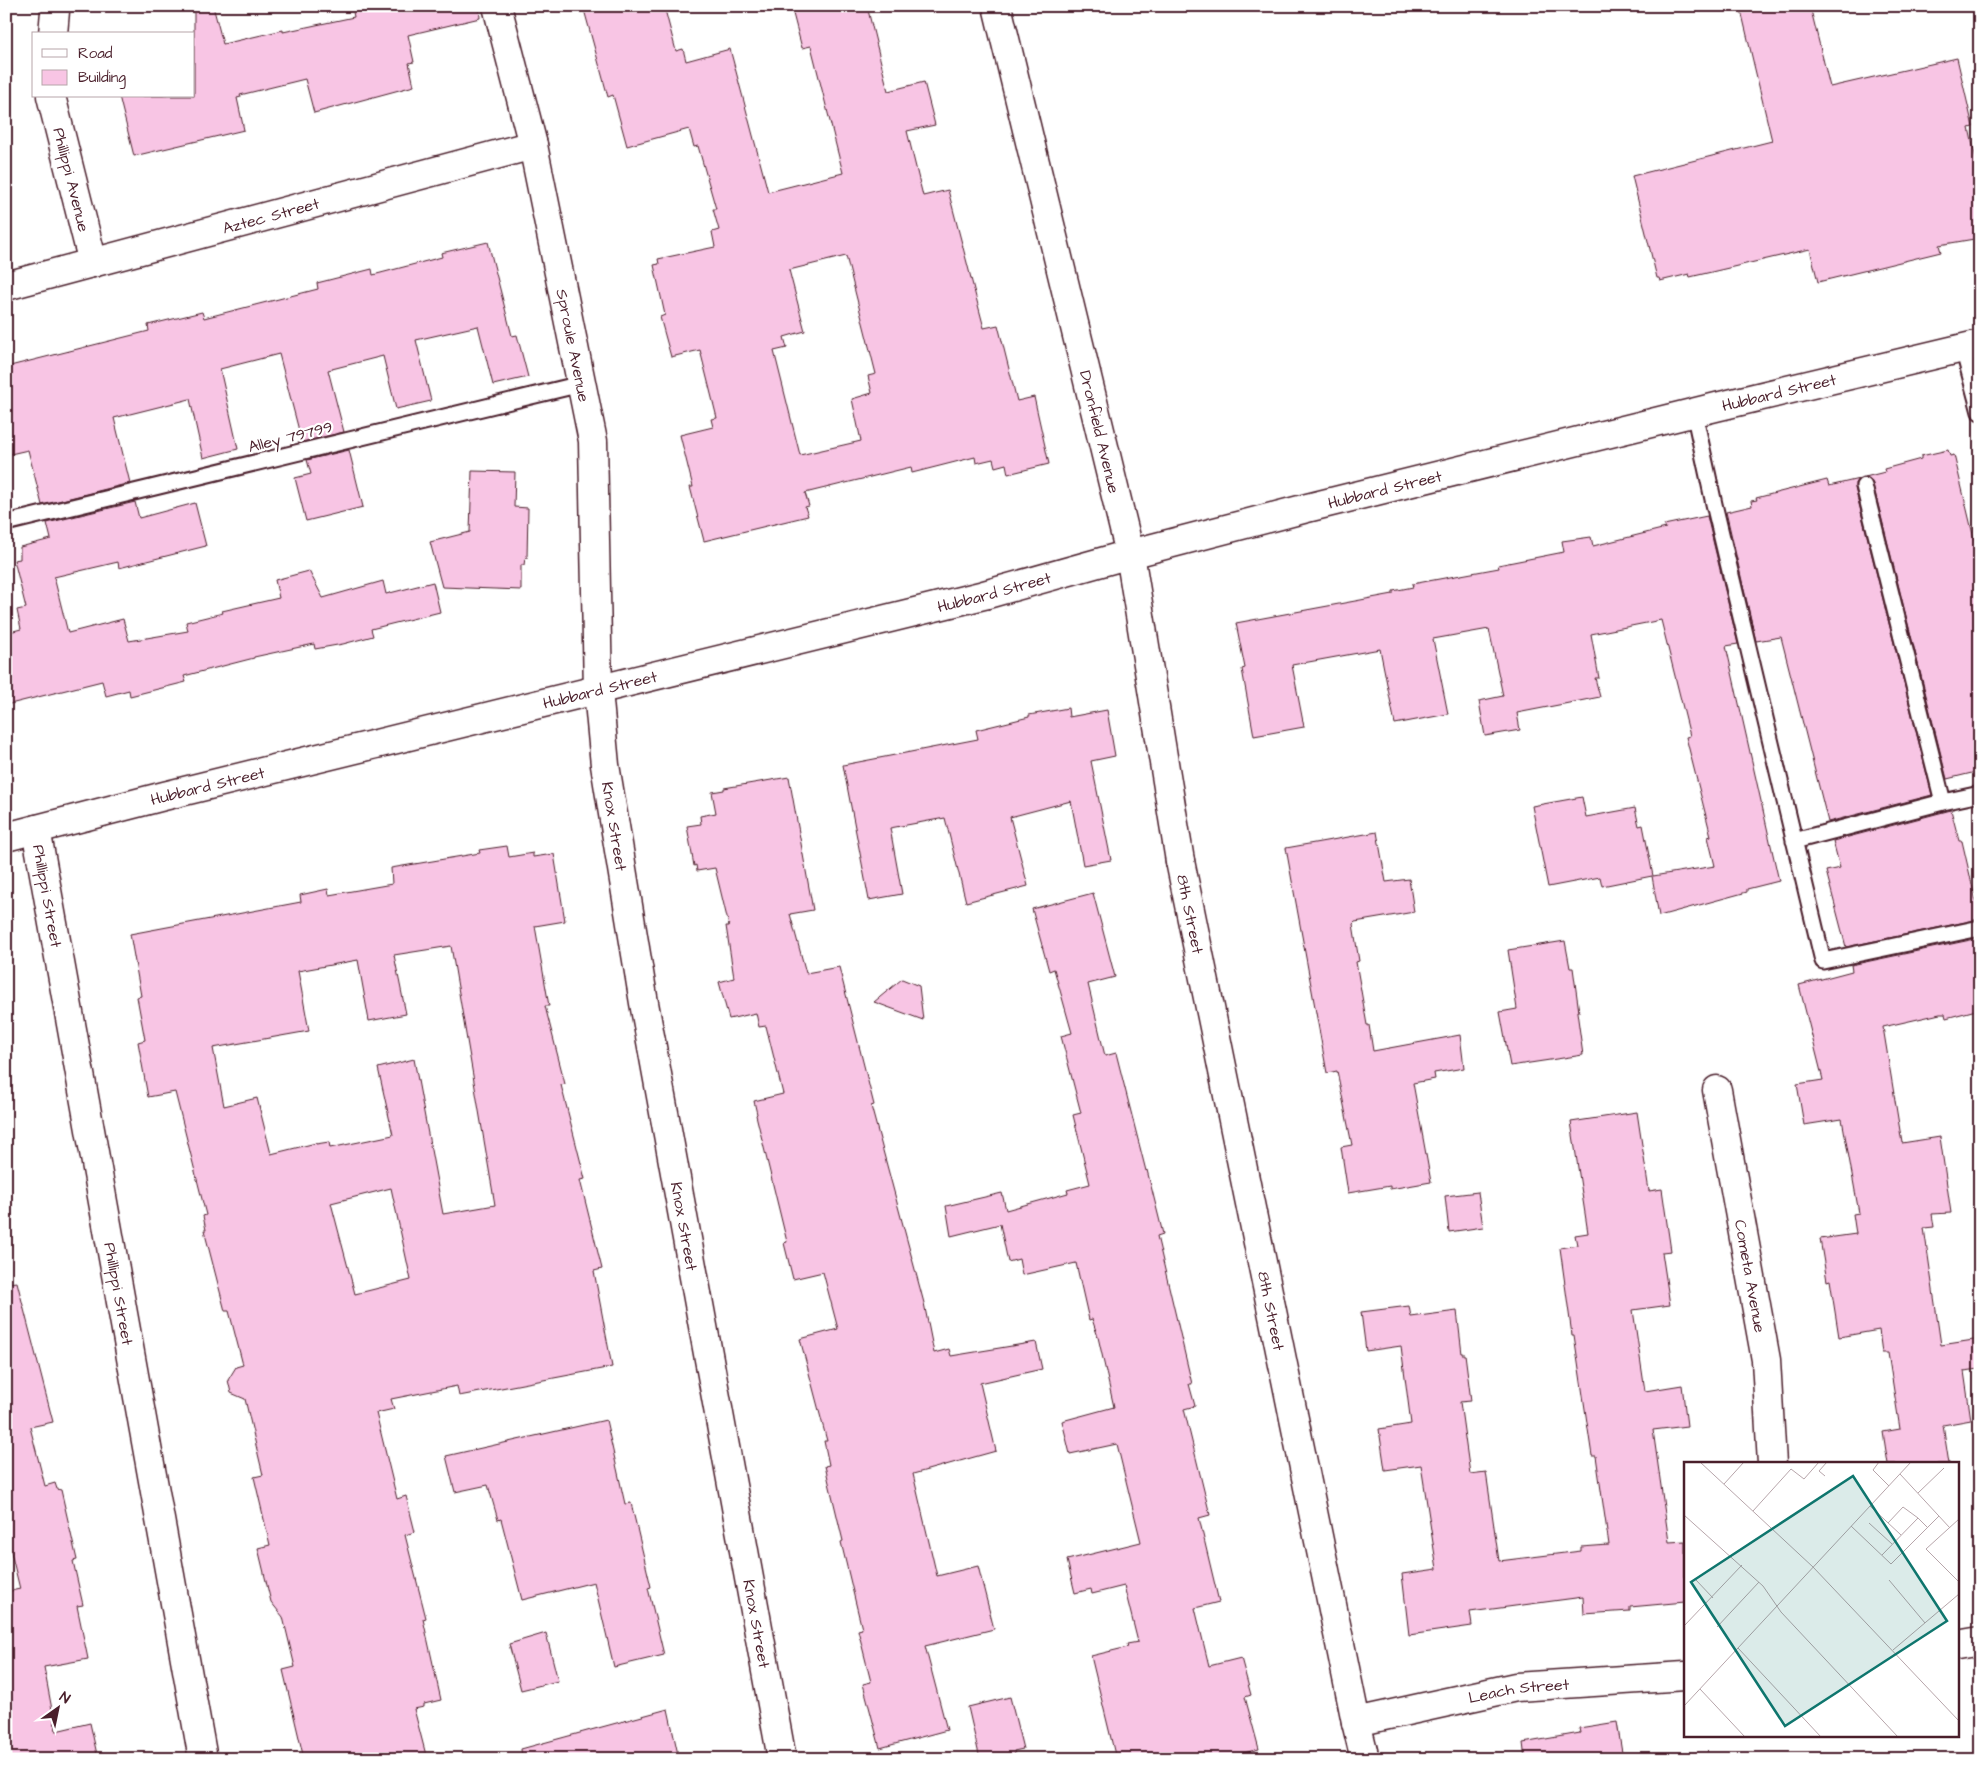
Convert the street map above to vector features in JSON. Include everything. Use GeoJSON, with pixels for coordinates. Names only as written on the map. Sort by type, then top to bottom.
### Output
{"type":"FeatureCollection","features":[{"type":"Feature","properties":{"kind":"street","name":"Sproule Avenue"},"geometry":{"type":"LineString","coordinates":[[497,6],[533,145],[593,441],[598,691]]}},
{"type":"Feature","properties":{"kind":"street","name":"Dronfield Avenue"},"geometry":{"type":"LineString","coordinates":[[996,6],[1130,554],[1180,861]]}},
{"type":"Feature","properties":{"kind":"street","name":"Phillippi Avenue"},"geometry":{"type":"LineString","coordinates":[[52,98],[93,263]]}},
{"type":"Feature","properties":{"kind":"street","name":"Aztec Street"},"geometry":{"type":"LineString","coordinates":[[6,286],[533,145]]}},
{"type":"Feature","properties":{"kind":"street","name":"Hubbard Street"},"geometry":{"type":"LineString","coordinates":[[6,837],[984,595],[1130,554],[1694,412],[1971,346]]}},
{"type":"Feature","properties":{"kind":"street","name":"Knox Street"},"geometry":{"type":"LineString","coordinates":[[598,691],[605,764],[644,1004],[782,1759]]}},
{"type":"Feature","properties":{"kind":"street","name":"Phillippi Street"},"geometry":{"type":"LineString","coordinates":[[36,829],[204,1759]]}},
{"type":"Feature","properties":{"kind":"street","name":"8th Street"},"geometry":{"type":"LineString","coordinates":[[1180,861],[1365,1759]]}},
{"type":"Feature","properties":{"kind":"street","name":"Cometa Avenue"},"geometry":{"type":"LineString","coordinates":[[1717,1090],[1766,1360],[1772,1462]]}},
{"type":"Feature","properties":{"kind":"street"},"geometry":{"type":"LineString","coordinates":[[1958,1645],[1980,1642]]}},
{"type":"Feature","properties":{"kind":"street","name":"Leach Street"},"geometry":{"type":"LineString","coordinates":[[1356,1722],[1516,1687],[1684,1676]]}},
{"type":"Feature","properties":{"kind":"lane"},"geometry":{"type":"LineString","coordinates":[[1971,346],[1980,412]]}},
{"type":"Feature","properties":{"kind":"lane","name":"Alley 79799"},"geometry":{"type":"LineString","coordinates":[[6,523],[581,384]]}},
{"type":"Feature","properties":{"kind":"lane"},"geometry":{"type":"LineString","coordinates":[[1694,412],[1714,504],[1823,961],[1980,928]]}},
{"type":"Feature","properties":{"kind":"lane"},"geometry":{"type":"LineString","coordinates":[[1864,486],[1943,802]]}},
{"type":"Feature","properties":{"kind":"lane"},"geometry":{"type":"LineString","coordinates":[[1794,841],[1980,794]]}},
{"type":"Feature","properties":{"kind":"building"},"geometry":{"type":"Polygon","coordinates":[[[194,6],[213,6],[223,44],[283,30],[283,32],[354,17],[352,6],[479,6],[480,18],[408,35],[414,62],[409,63],[414,86],[314,113],[305,79],[240,95],[241,97],[237,98],[244,130],[134,156],[120,98],[195,98],[194,6]]]}},
{"type":"Feature","properties":{"kind":"building"},"geometry":{"type":"Polygon","coordinates":[[[583,6],[664,6],[676,51],[683,49],[686,61],[730,49],[768,192],[843,173],[811,46],[802,48],[791,6],[867,6],[888,91],[924,82],[935,125],[907,131],[923,196],[948,190],[984,328],[998,325],[1017,401],[1034,397],[1049,464],[1008,474],[1006,464],[995,467],[993,459],[976,463],[975,457],[912,473],[911,467],[805,493],[809,506],[805,507],[808,516],[704,541],[690,487],[693,487],[680,435],[713,427],[711,419],[717,418],[700,350],[671,357],[660,317],[665,315],[654,265],[659,264],[658,259],[715,247],[712,232],[719,230],[713,209],[716,209],[698,146],[694,147],[689,129],[627,146],[613,95],[608,97],[583,6]],[[846,256],[789,270],[805,331],[784,337],[787,348],[774,351],[800,455],[861,441],[852,399],[872,393],[868,376],[876,374],[846,256]]]}},
{"type":"Feature","properties":{"kind":"building"},"geometry":{"type":"Polygon","coordinates":[[[1740,6],[1810,6],[1830,87],[1957,58],[1973,127],[1969,128],[1980,177],[1980,238],[1939,245],[1941,252],[1818,282],[1810,249],[1690,277],[1689,274],[1660,281],[1657,278],[1632,176],[1772,141],[1740,6]]]}},
{"type":"Feature","properties":{"kind":"building"},"geometry":{"type":"Polygon","coordinates":[[[488,242],[512,336],[517,335],[528,377],[493,385],[478,326],[416,340],[431,401],[396,409],[383,356],[328,370],[344,432],[302,442],[279,354],[220,369],[238,449],[203,458],[190,399],[114,418],[130,483],[42,505],[28,450],[6,455],[6,367],[149,331],[148,325],[202,312],[204,318],[318,289],[317,283],[372,269],[373,275],[442,257],[441,253],[488,242]]]}},
{"type":"Feature","properties":{"kind":"building"},"geometry":{"type":"Polygon","coordinates":[[[349,450],[363,507],[306,521],[295,478],[311,474],[307,460],[349,450]]]}},
{"type":"Feature","properties":{"kind":"building"},"geometry":{"type":"Polygon","coordinates":[[[1948,450],[1950,456],[1954,455],[1980,564],[1980,771],[1947,779],[1873,484],[1870,479],[1865,477],[1885,472],[1884,469],[1921,459],[1921,456],[1948,450]]]}},
{"type":"Feature","properties":{"kind":"building"},"geometry":{"type":"Polygon","coordinates":[[[472,471],[515,472],[514,507],[528,508],[527,558],[525,558],[524,565],[521,565],[521,590],[442,587],[430,542],[470,532],[472,471]]]}},
{"type":"Feature","properties":{"kind":"building"},"geometry":{"type":"Polygon","coordinates":[[[1859,479],[1855,483],[1855,488],[1932,795],[1828,822],[1781,637],[1756,641],[1726,512],[1752,506],[1751,501],[1757,500],[1756,498],[1827,480],[1829,486],[1859,479]]]}},
{"type":"Feature","properties":{"kind":"building"},"geometry":{"type":"Polygon","coordinates":[[[135,502],[139,518],[195,503],[206,546],[119,568],[118,562],[54,577],[68,633],[123,619],[129,641],[188,631],[186,622],[223,613],[222,611],[279,598],[275,580],[309,571],[323,598],[383,581],[386,594],[433,582],[440,612],[371,629],[373,636],[315,649],[314,644],[254,657],[184,676],[186,682],[130,696],[129,690],[106,696],[102,681],[6,705],[6,633],[21,629],[17,610],[26,608],[14,560],[20,559],[20,547],[51,539],[47,523],[135,502]]]}},
{"type":"Feature","properties":{"kind":"building"},"geometry":{"type":"Polygon","coordinates":[[[1707,516],[1738,644],[1726,646],[1779,881],[1747,889],[1747,892],[1659,916],[1652,876],[1602,886],[1600,877],[1548,887],[1532,806],[1582,797],[1586,817],[1635,808],[1639,826],[1643,825],[1653,876],[1715,866],[1708,837],[1711,836],[1686,737],[1690,736],[1661,620],[1591,634],[1599,678],[1595,678],[1600,697],[1517,713],[1520,730],[1485,736],[1479,701],[1503,696],[1489,629],[1433,639],[1448,714],[1395,724],[1380,649],[1292,665],[1304,727],[1254,736],[1242,669],[1245,668],[1236,623],[1393,594],[1393,591],[1413,587],[1412,584],[1499,568],[1498,565],[1564,552],[1562,541],[1591,537],[1593,546],[1666,528],[1664,525],[1707,516]]]}},
{"type":"Feature","properties":{"kind":"building"},"geometry":{"type":"Polygon","coordinates":[[[1068,708],[1069,717],[1107,710],[1115,756],[1091,761],[1111,860],[1083,865],[1071,801],[1010,817],[1028,886],[966,902],[945,818],[890,828],[902,894],[869,900],[843,765],[978,739],[976,730],[1029,717],[1029,715],[1068,708]]]}},
{"type":"Feature","properties":{"kind":"building"},"geometry":{"type":"Polygon","coordinates":[[[789,777],[813,910],[790,914],[806,973],[839,967],[874,1105],[871,1106],[924,1303],[934,1353],[949,1349],[951,1356],[1036,1342],[1042,1369],[980,1383],[996,1451],[913,1474],[937,1576],[978,1566],[994,1629],[925,1646],[947,1730],[880,1748],[863,1684],[871,1682],[858,1630],[862,1629],[825,1466],[829,1465],[824,1441],[827,1441],[800,1339],[838,1329],[823,1272],[793,1279],[784,1243],[787,1242],[754,1101],[783,1094],[766,1026],[759,1027],[756,1013],[729,1019],[719,982],[734,978],[726,926],[729,926],[715,868],[697,871],[696,865],[694,866],[687,826],[701,824],[700,816],[716,813],[712,792],[724,790],[724,788],[789,777]]]}},
{"type":"Feature","properties":{"kind":"building"},"geometry":{"type":"Polygon","coordinates":[[[1951,810],[1959,841],[1962,841],[1980,919],[1846,947],[1826,871],[1840,868],[1833,841],[1951,810]]]}},
{"type":"Feature","properties":{"kind":"building"},"geometry":{"type":"Polygon","coordinates":[[[1377,832],[1386,882],[1409,879],[1414,912],[1355,922],[1353,924],[1359,961],[1356,962],[1373,1051],[1460,1035],[1464,1068],[1434,1073],[1435,1079],[1413,1083],[1431,1182],[1390,1189],[1390,1186],[1348,1193],[1341,1147],[1352,1145],[1337,1071],[1327,1073],[1286,848],[1377,832]]]}},
{"type":"Feature","properties":{"kind":"building"},"geometry":{"type":"Polygon","coordinates":[[[507,846],[509,857],[533,853],[533,857],[554,854],[565,921],[535,926],[549,1006],[545,1006],[565,1084],[561,1085],[585,1179],[580,1180],[602,1269],[594,1271],[612,1367],[459,1396],[457,1386],[391,1399],[394,1409],[376,1413],[397,1499],[406,1496],[415,1532],[405,1535],[426,1618],[423,1619],[441,1700],[424,1704],[424,1707],[414,1709],[427,1759],[304,1759],[283,1670],[295,1667],[283,1617],[271,1602],[258,1548],[270,1545],[254,1477],[263,1475],[245,1399],[231,1393],[228,1380],[236,1367],[243,1365],[229,1311],[225,1311],[204,1230],[206,1230],[203,1216],[206,1215],[175,1092],[148,1097],[138,1042],[145,1040],[137,997],[141,996],[130,934],[301,902],[300,895],[328,889],[329,895],[392,884],[391,868],[480,853],[479,850],[507,846]],[[451,946],[394,955],[406,1014],[369,1021],[358,960],[298,971],[309,1031],[213,1048],[224,1106],[257,1098],[271,1154],[316,1143],[329,1142],[330,1148],[393,1135],[378,1068],[414,1059],[443,1214],[495,1205],[451,946]],[[391,1188],[331,1203],[355,1294],[411,1280],[391,1188]]]}},
{"type":"Feature","properties":{"kind":"building"},"geometry":{"type":"Polygon","coordinates":[[[1093,893],[1115,977],[1088,984],[1105,1056],[1116,1053],[1147,1170],[1163,1234],[1157,1236],[1192,1384],[1189,1384],[1195,1406],[1184,1409],[1210,1515],[1199,1518],[1219,1602],[1195,1608],[1209,1666],[1241,1658],[1251,1695],[1245,1697],[1259,1749],[1221,1759],[1116,1759],[1091,1656],[1128,1647],[1127,1644],[1138,1642],[1124,1586],[1092,1594],[1091,1589],[1075,1593],[1067,1560],[1141,1542],[1117,1444],[1070,1454],[1062,1421],[1114,1407],[1098,1337],[1092,1319],[1089,1320],[1076,1263],[1022,1275],[1019,1259],[1008,1262],[1000,1224],[951,1236],[946,1206],[1002,1193],[1006,1210],[1068,1193],[1067,1190],[1090,1184],[1073,1115],[1081,1113],[1061,1036],[1072,1033],[1054,969],[1049,971],[1032,909],[1093,893]]]}},
{"type":"Feature","properties":{"kind":"building"},"geometry":{"type":"Polygon","coordinates":[[[1980,938],[1980,1009],[1946,1018],[1945,1014],[1940,1014],[1883,1027],[1902,1143],[1940,1137],[1951,1213],[1932,1214],[1934,1227],[1924,1228],[1941,1345],[1980,1339],[1980,1369],[1964,1371],[1971,1420],[1943,1425],[1949,1462],[1888,1462],[1883,1432],[1900,1429],[1888,1353],[1882,1353],[1879,1330],[1839,1337],[1830,1280],[1827,1281],[1820,1239],[1856,1234],[1853,1214],[1859,1213],[1842,1119],[1804,1125],[1797,1084],[1823,1080],[1799,985],[1852,971],[1851,965],[1980,938]]]}},
{"type":"Feature","properties":{"kind":"building"},"geometry":{"type":"Polygon","coordinates":[[[1565,941],[1570,968],[1573,968],[1583,1055],[1510,1066],[1500,1012],[1517,1009],[1508,950],[1565,941]]]}},
{"type":"Feature","properties":{"kind":"building"},"geometry":{"type":"Polygon","coordinates":[[[902,979],[919,986],[923,1020],[874,1002],[902,979]]]}},
{"type":"Feature","properties":{"kind":"building"},"geometry":{"type":"Polygon","coordinates":[[[1637,1112],[1649,1191],[1662,1189],[1671,1251],[1662,1252],[1670,1305],[1633,1310],[1645,1391],[1682,1385],[1687,1426],[1653,1430],[1669,1542],[1684,1541],[1684,1602],[1630,1607],[1630,1611],[1584,1614],[1583,1597],[1470,1612],[1472,1626],[1409,1635],[1402,1574],[1437,1569],[1421,1465],[1385,1470],[1379,1429],[1411,1424],[1401,1346],[1366,1351],[1361,1312],[1409,1306],[1411,1317],[1457,1311],[1462,1354],[1465,1354],[1471,1401],[1460,1402],[1470,1474],[1486,1472],[1499,1561],[1581,1551],[1581,1547],[1609,1545],[1596,1456],[1592,1456],[1574,1335],[1572,1335],[1560,1248],[1577,1245],[1575,1235],[1588,1233],[1571,1122],[1637,1112]]]}},
{"type":"Feature","properties":{"kind":"building"},"geometry":{"type":"Polygon","coordinates":[[[1478,1192],[1483,1227],[1449,1232],[1445,1196],[1478,1192]]]}},
{"type":"Feature","properties":{"kind":"building"},"geometry":{"type":"Polygon","coordinates":[[[17,1282],[53,1422],[30,1427],[45,1486],[55,1483],[57,1489],[61,1490],[77,1560],[73,1561],[83,1605],[77,1606],[88,1659],[44,1667],[56,1731],[90,1723],[98,1759],[6,1759],[6,1592],[20,1589],[6,1532],[6,1283],[17,1282]]]}},
{"type":"Feature","properties":{"kind":"building"},"geometry":{"type":"Polygon","coordinates":[[[606,1420],[625,1504],[631,1503],[651,1587],[648,1588],[664,1655],[614,1667],[594,1582],[522,1600],[501,1519],[498,1520],[488,1485],[455,1492],[446,1456],[606,1420]]]}},
{"type":"Feature","properties":{"kind":"building"},"geometry":{"type":"Polygon","coordinates":[[[546,1633],[558,1681],[521,1690],[509,1644],[546,1633]]]}},
{"type":"Feature","properties":{"kind":"building"},"geometry":{"type":"Polygon","coordinates":[[[1010,1697],[1023,1749],[1014,1751],[1016,1759],[980,1759],[968,1707],[1010,1697]]]}},
{"type":"Feature","properties":{"kind":"building"},"geometry":{"type":"Polygon","coordinates":[[[668,1709],[679,1759],[522,1759],[521,1749],[668,1709]]]}},
{"type":"Feature","properties":{"kind":"building"},"geometry":{"type":"Polygon","coordinates":[[[1617,1722],[1623,1759],[1525,1759],[1523,1743],[1580,1733],[1579,1728],[1617,1722]]]}}]}
